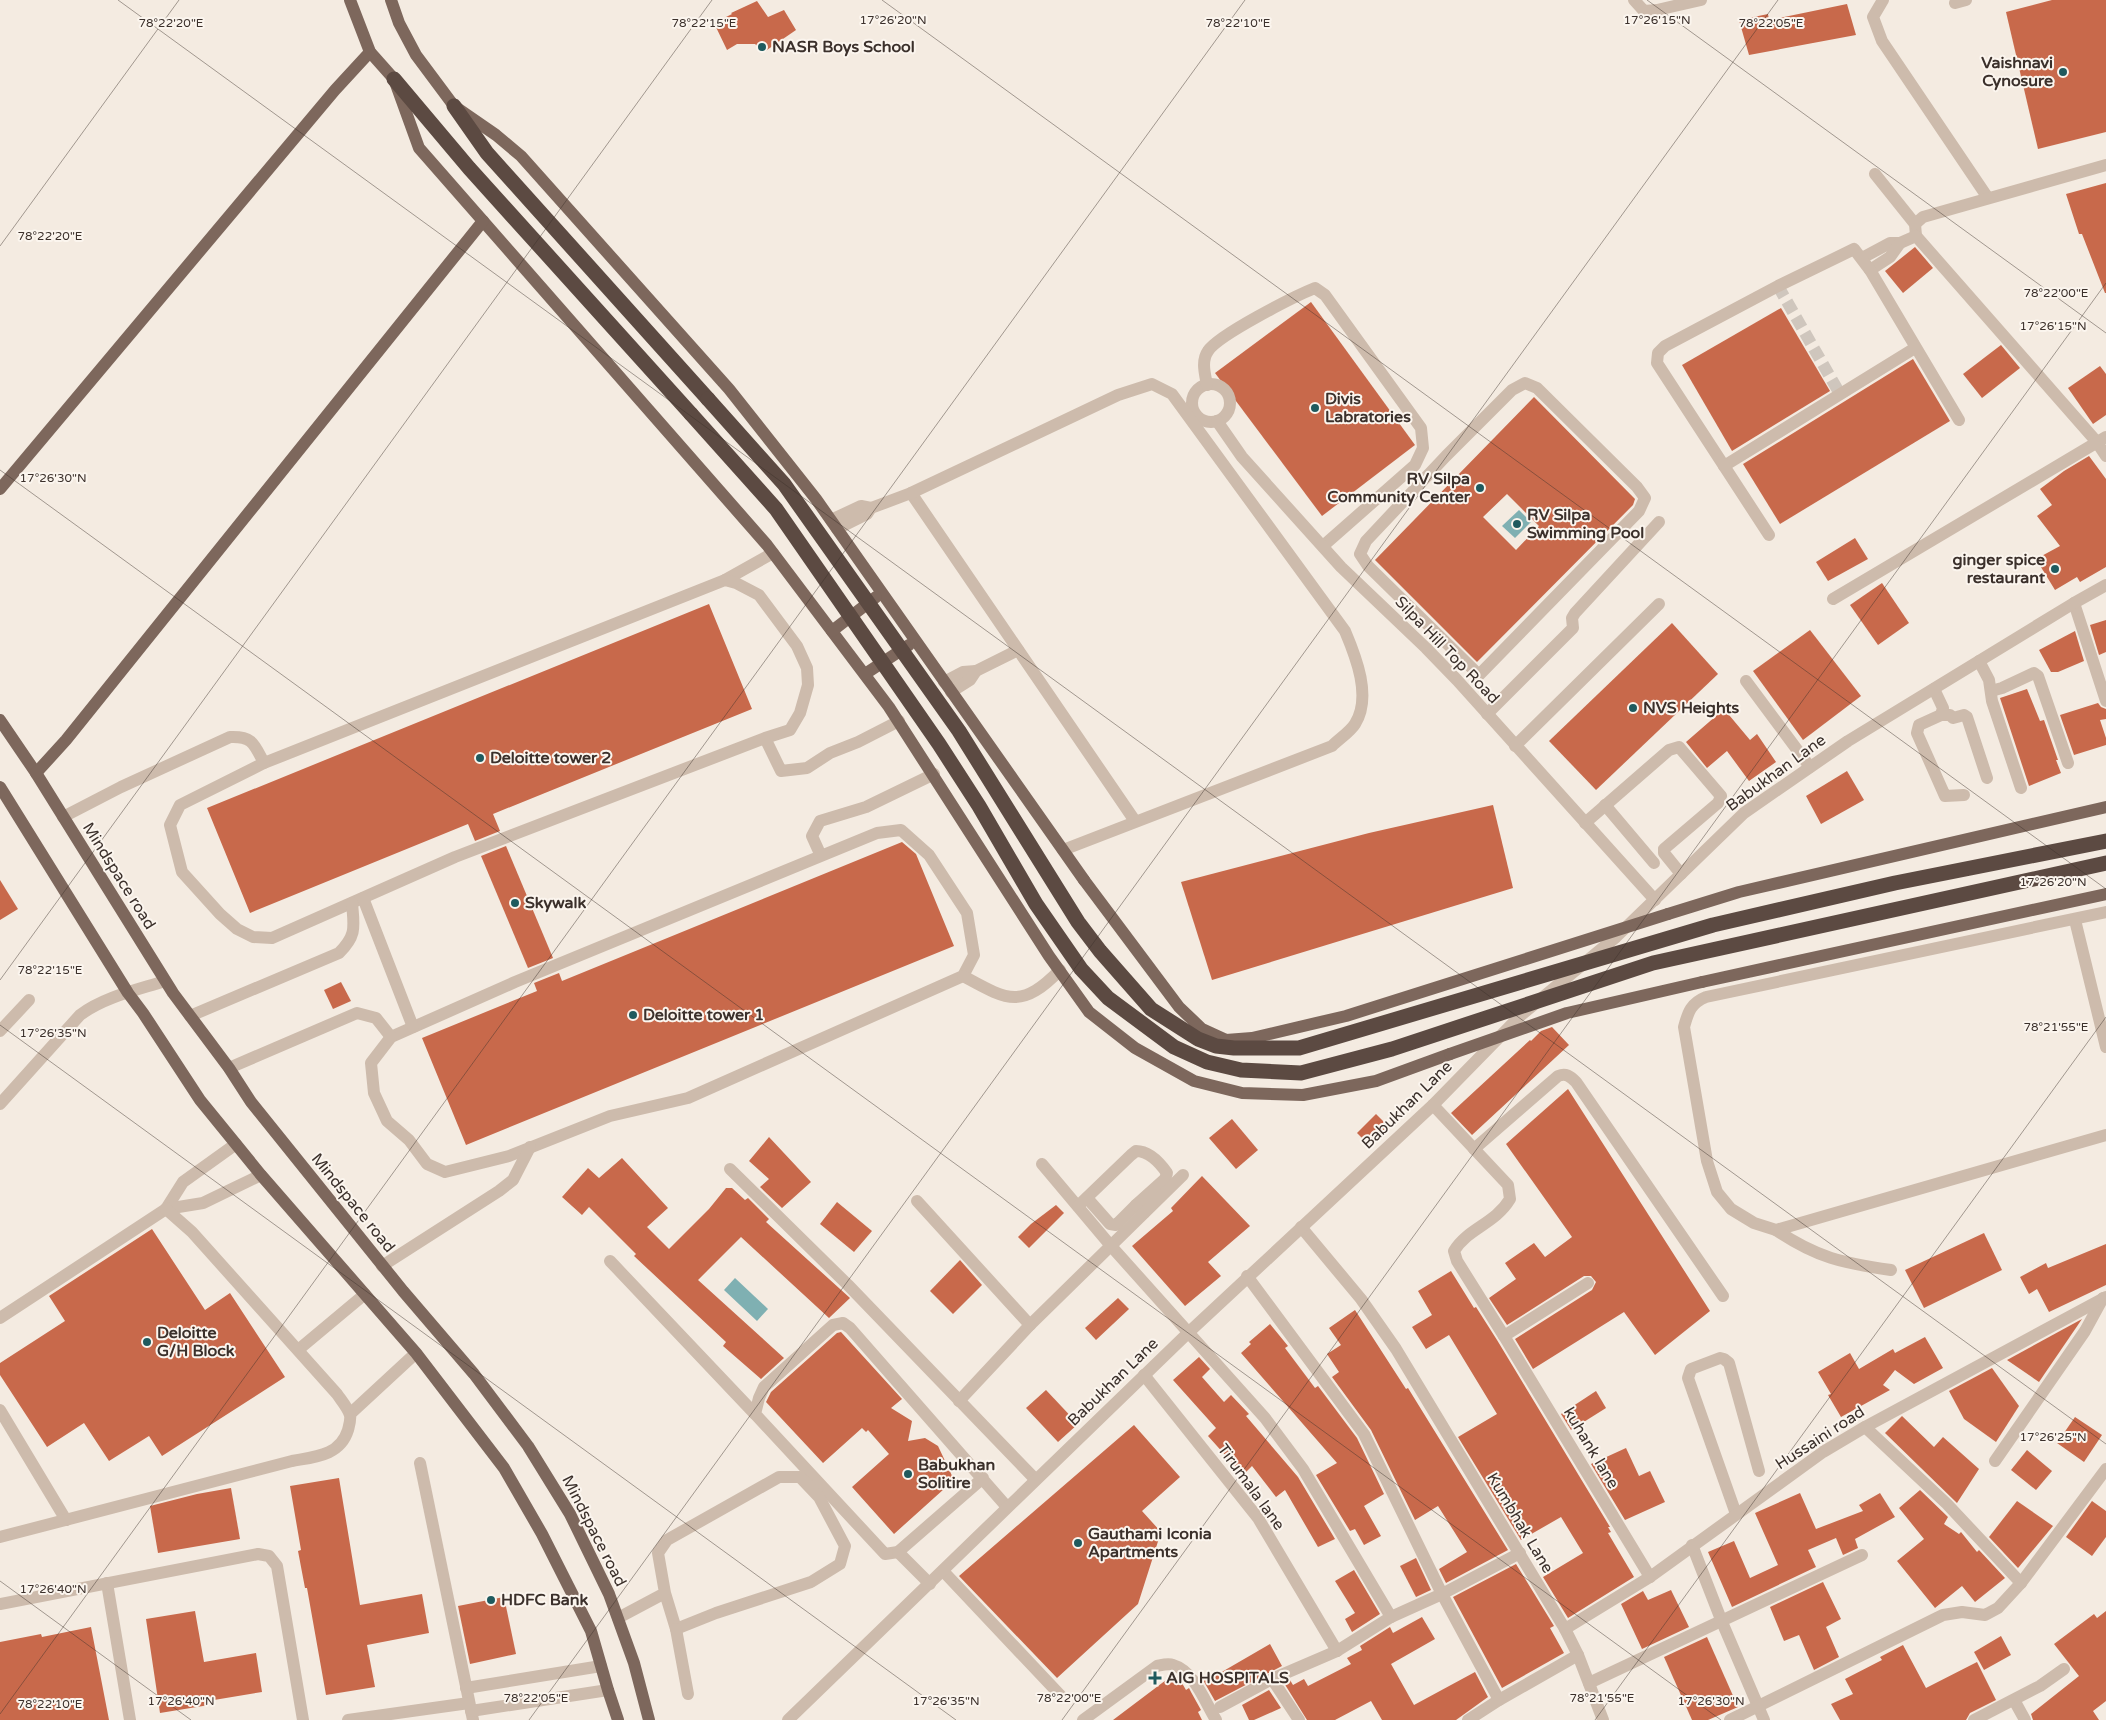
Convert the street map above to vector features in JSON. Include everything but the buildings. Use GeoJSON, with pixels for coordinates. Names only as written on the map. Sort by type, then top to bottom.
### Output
{"type":"FeatureCollection","features":[{"type":"Feature","properties":{"kind":"highway"},"geometry":{"type":"LineString","coordinates":[[394,79],[469,168],[776,509],[939,744],[979,806],[1036,904],[1081,969],[1108,998],[1174,1047],[1207,1062],[1241,1070],[1301,1073],[1392,1049],[1653,963],[2106,863]]}},
{"type":"Feature","properties":{"kind":"highway"},"geometry":{"type":"LineString","coordinates":[[454,106],[487,153],[784,484],[959,731],[1068,906],[1100,951],[1151,1010],[1198,1039],[1216,1046],[1234,1048],[1299,1048],[1713,925],[1895,883],[2106,841]]}},
{"type":"Feature","properties":{"kind":"main road"},"geometry":{"type":"LineString","coordinates":[[350,0],[370,52],[394,79],[419,148],[773,553],[899,720],[1089,1012],[1135,1048],[1194,1081],[1242,1093],[1304,1096],[1376,1081],[1567,1013],[2106,894]]}},
{"type":"Feature","properties":{"kind":"main road"},"geometry":{"type":"LineString","coordinates":[[391,0],[399,23],[416,55],[454,106],[496,135],[521,156],[729,389],[834,524],[1084,880],[1179,1007],[1202,1029],[1226,1040],[1252,1038],[1346,1016],[1740,892],[2106,807]]}},
{"type":"Feature","properties":{"kind":"main road"},"geometry":{"type":"LineString","coordinates":[[0,489],[335,90],[370,52]]}},
{"type":"Feature","properties":{"kind":"main road"},"geometry":{"type":"LineString","coordinates":[[36,773],[66,740],[484,221]]}},
{"type":"Feature","properties":{"kind":"main road"},"geometry":{"type":"LineString","coordinates":[[832,631],[882,593]]}},
{"type":"Feature","properties":{"kind":"main road"},"geometry":{"type":"LineString","coordinates":[[865,674],[916,641]]}},
{"type":"Feature","properties":{"kind":"main road","name":"Mindspace road"},"geometry":{"type":"LineString","coordinates":[[0,720],[64,817],[165,980],[229,1068],[251,1102],[382,1266],[474,1374],[528,1446],[570,1514],[609,1594],[634,1664],[649,1720]]}},
{"type":"Feature","properties":{"kind":"main road"},"geometry":{"type":"LineString","coordinates":[[0,787],[128,994],[143,1013],[200,1100],[261,1175],[416,1353],[504,1468],[542,1534],[591,1631],[618,1720]]}},
{"type":"Feature","properties":{"kind":"street"},"geometry":{"type":"LineString","coordinates":[[1634,0],[1644,11],[1701,0]]}},
{"type":"Feature","properties":{"kind":"street"},"geometry":{"type":"LineString","coordinates":[[1883,0],[1873,17],[1882,41],[1988,198]]}},
{"type":"Feature","properties":{"kind":"street"},"geometry":{"type":"LineString","coordinates":[[1870,270],[1890,257],[1900,243],[1916,230],[1923,217],[2106,165]]}},
{"type":"Feature","properties":{"kind":"street"},"geometry":{"type":"LineString","coordinates":[[1876,174],[1916,230],[2101,439],[2106,456]]}},
{"type":"Feature","properties":{"kind":"street"},"geometry":{"type":"LineString","coordinates":[[1862,258],[1890,243],[1900,243]]}},
{"type":"Feature","properties":{"kind":"street"},"geometry":{"type":"LineString","coordinates":[[1769,534],[1657,362],[1658,353],[1665,346],[1851,250],[1856,251],[1870,270],[1959,420]]}},
{"type":"Feature","properties":{"kind":"street"},"geometry":{"type":"LineString","coordinates":[[1207,385],[1204,361],[1208,351],[1214,344],[1228,334],[1315,288],[1325,295],[1421,428],[1423,448],[1415,465],[1323,546]]}},
{"type":"Feature","properties":{"kind":"street"},"geometry":{"type":"LineString","coordinates":[[1724,466],[1915,348]]}},
{"type":"Feature","properties":{"kind":"street"},"geometry":{"type":"LineString","coordinates":[[1525,383],[1537,388],[1637,487],[1644,498],[1639,511],[1483,673],[1477,674],[1439,634],[1368,566],[1360,554],[1366,541],[1446,456],[1512,390],[1525,383]]}},
{"type":"Feature","properties":{"kind":"street"},"geometry":{"type":"LineString","coordinates":[[834,524],[861,506],[871,508],[911,493],[1118,395],[1152,384],[1172,394],[1345,631],[1358,663],[1362,702],[1355,724],[1332,746],[1063,850]]}},
{"type":"Feature","properties":{"kind":"street"},"geometry":{"type":"LineString","coordinates":[[1213,384],[1224,390],[1230,401],[1227,414],[1217,421],[1205,422],[1192,409],[1193,396],[1201,387],[1207,385],[1213,384]]}},
{"type":"Feature","properties":{"kind":"street","name":"Silpa Hill Top Road"},"geometry":{"type":"LineString","coordinates":[[1217,421],[1242,457],[1342,567],[1426,648],[1456,680],[1654,900]]}},
{"type":"Feature","properties":{"kind":"street"},"geometry":{"type":"LineString","coordinates":[[1833,599],[2101,439]]}},
{"type":"Feature","properties":{"kind":"street"},"geometry":{"type":"LineString","coordinates":[[911,493],[1135,821]]}},
{"type":"Feature","properties":{"kind":"street"},"geometry":{"type":"LineString","coordinates":[[1487,714],[1573,628],[1572,618],[1575,613],[1659,522]]}},
{"type":"Feature","properties":{"kind":"street"},"geometry":{"type":"LineString","coordinates":[[725,580],[736,583],[759,595],[797,646],[807,668],[808,685],[800,713],[790,730],[455,857],[272,938],[253,937],[238,929],[220,914],[182,872],[170,826],[180,805],[264,763],[725,580],[773,553]]}},
{"type":"Feature","properties":{"kind":"street","name":"Babukhan Lane"},"geometry":{"type":"LineString","coordinates":[[788,1720],[1188,1332],[1433,1105],[1520,1016],[1567,979],[1682,874],[1744,813],[1848,741],[2106,585]]}},
{"type":"Feature","properties":{"kind":"street"},"geometry":{"type":"LineString","coordinates":[[2074,603],[2106,701]]}},
{"type":"Feature","properties":{"kind":"street"},"geometry":{"type":"LineString","coordinates":[[1515,746],[1659,604]]}},
{"type":"Feature","properties":{"kind":"street"},"geometry":{"type":"LineString","coordinates":[[1426,648],[1439,634]]}},
{"type":"Feature","properties":{"kind":"street"},"geometry":{"type":"LineString","coordinates":[[948,687],[963,672],[976,671],[1018,650]]}},
{"type":"Feature","properties":{"kind":"street"},"geometry":{"type":"LineString","coordinates":[[1979,661],[1989,680],[1992,701],[2021,788]]}},
{"type":"Feature","properties":{"kind":"street"},"geometry":{"type":"LineString","coordinates":[[1456,680],[1470,666]]}},
{"type":"Feature","properties":{"kind":"street"},"geometry":{"type":"LineString","coordinates":[[1991,691],[2034,673],[2038,676],[2068,763]]}},
{"type":"Feature","properties":{"kind":"street"},"geometry":{"type":"LineString","coordinates":[[1746,680],[1810,767]]}},
{"type":"Feature","properties":{"kind":"street"},"geometry":{"type":"LineString","coordinates":[[1934,689],[1943,708],[1941,714]]}},
{"type":"Feature","properties":{"kind":"street"},"geometry":{"type":"LineString","coordinates":[[1964,795],[1945,796],[1918,733],[1919,725],[1941,714],[1950,715],[1952,718],[1964,715],[1967,718],[1987,778]]}},
{"type":"Feature","properties":{"kind":"street"},"geometry":{"type":"LineString","coordinates":[[765,738],[781,771],[807,768],[830,753],[858,742],[899,720]]}},
{"type":"Feature","properties":{"kind":"street"},"geometry":{"type":"LineString","coordinates":[[64,817],[121,787],[230,737],[244,736],[254,743],[264,763]]}},
{"type":"Feature","properties":{"kind":"street"},"geometry":{"type":"LineString","coordinates":[[1585,823],[1669,750],[1676,746],[1682,748],[1720,793],[1721,798],[1718,803],[1664,850],[1664,853],[1682,874]]}},
{"type":"Feature","properties":{"kind":"street"},"geometry":{"type":"LineString","coordinates":[[821,856],[812,836],[820,821],[866,807],[934,774]]}},
{"type":"Feature","properties":{"kind":"street"},"geometry":{"type":"LineString","coordinates":[[1605,805],[1654,863]]}},
{"type":"Feature","properties":{"kind":"street"},"geometry":{"type":"LineString","coordinates":[[901,830],[929,855],[966,914],[974,954],[963,976],[688,1098],[610,1116],[509,1156],[445,1172],[427,1164],[409,1140],[387,1121],[374,1093],[371,1063],[391,1037],[515,982],[821,856],[877,833],[901,830]]}},
{"type":"Feature","properties":{"kind":"street"},"geometry":{"type":"LineString","coordinates":[[190,1016],[339,953],[349,943],[355,930],[357,900]]}},
{"type":"Feature","properties":{"kind":"street"},"geometry":{"type":"LineString","coordinates":[[357,900],[413,1027]]}},
{"type":"Feature","properties":{"kind":"street"},"geometry":{"type":"LineString","coordinates":[[1891,1270],[1860,1266],[1821,1256],[1798,1245],[1776,1230],[1754,1222],[1731,1209],[1717,1192],[1707,1161],[1684,1027],[1687,1014],[1695,1002],[1706,997],[2106,912]]}},
{"type":"Feature","properties":{"kind":"street"},"geometry":{"type":"LineString","coordinates":[[2075,920],[2106,1047]]}},
{"type":"Feature","properties":{"kind":"street"},"geometry":{"type":"LineString","coordinates":[[963,976],[995,994],[1020,998],[1045,986],[1060,970]]}},
{"type":"Feature","properties":{"kind":"street"},"geometry":{"type":"LineString","coordinates":[[0,1104],[80,1015],[90,1007],[165,980]]}},
{"type":"Feature","properties":{"kind":"street"},"geometry":{"type":"LineString","coordinates":[[0,1031],[29,1000]]}},
{"type":"Feature","properties":{"kind":"street"},"geometry":{"type":"LineString","coordinates":[[229,1068],[357,1013],[376,1018],[391,1037]]}},
{"type":"Feature","properties":{"kind":"street"},"geometry":{"type":"LineString","coordinates":[[1433,1105],[1474,1149],[1558,1076],[1564,1074],[1570,1076],[1576,1082],[1723,1296]]}},
{"type":"Feature","properties":{"kind":"street"},"geometry":{"type":"LineString","coordinates":[[1776,1230],[2106,1135]]}},
{"type":"Feature","properties":{"kind":"street"},"geometry":{"type":"LineString","coordinates":[[166,1209],[183,1182],[236,1144]]}},
{"type":"Feature","properties":{"kind":"street"},"geometry":{"type":"LineString","coordinates":[[382,1266],[506,1186],[513,1180],[530,1147]]}},
{"type":"Feature","properties":{"kind":"street","name":"kuhank lane"},"geometry":{"type":"LineString","coordinates":[[1474,1149],[1508,1185],[1510,1199],[1503,1212],[1460,1242],[1454,1251],[1456,1261],[1504,1336],[1650,1577]]}},
{"type":"Feature","properties":{"kind":"street"},"geometry":{"type":"LineString","coordinates":[[959,1401],[1030,1325],[1111,1246],[1165,1179],[1167,1173],[1163,1167],[1142,1151],[1136,1151],[1082,1202]]}},
{"type":"Feature","properties":{"kind":"street"},"geometry":{"type":"LineString","coordinates":[[1042,1164],[1082,1202],[1110,1224],[1116,1225],[1140,1209],[1183,1175]]}},
{"type":"Feature","properties":{"kind":"street"},"geometry":{"type":"LineString","coordinates":[[730,1169],[848,1285],[1035,1479]]}},
{"type":"Feature","properties":{"kind":"street"},"geometry":{"type":"LineString","coordinates":[[0,1318],[166,1209],[203,1203],[261,1175]]}},
{"type":"Feature","properties":{"kind":"street"},"geometry":{"type":"LineString","coordinates":[[918,1201],[1030,1325]]}},
{"type":"Feature","properties":{"kind":"street"},"geometry":{"type":"LineString","coordinates":[[1082,1202],[1111,1246],[1265,1418],[1303,1469],[1391,1617]]}},
{"type":"Feature","properties":{"kind":"street"},"geometry":{"type":"LineString","coordinates":[[0,1537],[292,1461],[326,1455],[339,1446],[345,1438],[350,1424],[350,1414],[337,1394],[192,1232],[166,1209]]}},
{"type":"Feature","properties":{"kind":"street","name":"Kumbhak Lane"},"geometry":{"type":"LineString","coordinates":[[1300,1227],[1361,1299],[1396,1349],[1565,1629],[1578,1655],[1603,1720]]}},
{"type":"Feature","properties":{"kind":"street"},"geometry":{"type":"LineString","coordinates":[[610,1261],[885,1554],[898,1552],[983,1478]]}},
{"type":"Feature","properties":{"kind":"street"},"geometry":{"type":"LineString","coordinates":[[1247,1276],[1364,1434],[1442,1594],[1499,1700]]}},
{"type":"Feature","properties":{"kind":"street"},"geometry":{"type":"LineString","coordinates":[[1504,1336],[1588,1282]]}},
{"type":"Feature","properties":{"kind":"street"},"geometry":{"type":"LineString","coordinates":[[298,1350],[365,1294]]}},
{"type":"Feature","properties":{"kind":"street"},"geometry":{"type":"LineString","coordinates":[[1995,1461],[2085,1331],[2104,1297]]}},
{"type":"Feature","properties":{"kind":"street","name":"Hussaini road"},"geometry":{"type":"LineString","coordinates":[[1565,1629],[1650,1577],[1823,1452],[1865,1426],[2104,1297]]}},
{"type":"Feature","properties":{"kind":"street"},"geometry":{"type":"LineString","coordinates":[[755,1414],[758,1398],[764,1387],[833,1325],[843,1323],[850,1328],[1007,1507]]}},
{"type":"Feature","properties":{"kind":"street"},"geometry":{"type":"LineString","coordinates":[[350,1414],[416,1353]]}},
{"type":"Feature","properties":{"kind":"street"},"geometry":{"type":"LineString","coordinates":[[1736,1514],[1688,1378],[1691,1369],[1720,1358],[1729,1363],[1759,1471]]}},
{"type":"Feature","properties":{"kind":"street","name":"Tirumala lane"},"geometry":{"type":"LineString","coordinates":[[1144,1375],[1258,1518],[1337,1651]]}},
{"type":"Feature","properties":{"kind":"street"},"geometry":{"type":"LineString","coordinates":[[0,1410],[66,1520]]}},
{"type":"Feature","properties":{"kind":"street"},"geometry":{"type":"LineString","coordinates":[[1865,1426],[1947,1504],[2021,1583]]}},
{"type":"Feature","properties":{"kind":"street"},"geometry":{"type":"LineString","coordinates":[[420,1463],[471,1711]]}},
{"type":"Feature","properties":{"kind":"street"},"geometry":{"type":"LineString","coordinates":[[1730,1720],[1943,1615],[1962,1612],[1985,1615],[1998,1608],[2021,1583],[2106,1469]]}},
{"type":"Feature","properties":{"kind":"street"},"geometry":{"type":"LineString","coordinates":[[676,1629],[716,1613],[812,1582],[840,1564],[845,1546],[819,1497],[800,1477],[779,1477],[667,1540],[658,1553],[664,1593],[676,1629],[688,1694]]}},
{"type":"Feature","properties":{"kind":"street"},"geometry":{"type":"LineString","coordinates":[[1692,1545],[1719,1623],[1764,1720]]}},
{"type":"Feature","properties":{"kind":"street"},"geometry":{"type":"LineString","coordinates":[[898,1552],[930,1584]]}},
{"type":"Feature","properties":{"kind":"street"},"geometry":{"type":"LineString","coordinates":[[1220,1707],[1272,1679],[1337,1651],[1391,1617],[1442,1594],[1520,1553]]}},
{"type":"Feature","properties":{"kind":"street"},"geometry":{"type":"LineString","coordinates":[[0,1604],[258,1554],[269,1556],[277,1566],[303,1720]]}},
{"type":"Feature","properties":{"kind":"street"},"geometry":{"type":"LineString","coordinates":[[1589,1683],[1862,1555]]}},
{"type":"Feature","properties":{"kind":"street"},"geometry":{"type":"LineString","coordinates":[[943,1571],[1061,1696]]}},
{"type":"Feature","properties":{"kind":"street"},"geometry":{"type":"LineString","coordinates":[[107,1583],[130,1720]]}},
{"type":"Feature","properties":{"kind":"street"},"geometry":{"type":"LineString","coordinates":[[618,1618],[664,1593]]}},
{"type":"Feature","properties":{"kind":"street"},"geometry":{"type":"LineString","coordinates":[[1468,1720],[1578,1655]]}},
{"type":"Feature","properties":{"kind":"street"},"geometry":{"type":"LineString","coordinates":[[1083,1720],[1157,1666],[1171,1664],[1181,1668],[1191,1679],[1216,1720]]}},
{"type":"Feature","properties":{"kind":"street"},"geometry":{"type":"LineString","coordinates":[[466,1688],[601,1666]]}},
{"type":"Feature","properties":{"kind":"street"},"geometry":{"type":"LineString","coordinates":[[1974,1720],[2040,1686],[2064,1669]]}},
{"type":"Feature","properties":{"kind":"street"},"geometry":{"type":"LineString","coordinates":[[1272,1679],[1299,1720]]}},
{"type":"Feature","properties":{"kind":"street"},"geometry":{"type":"LineString","coordinates":[[348,1720],[471,1711],[608,1690]]}},
{"type":"Feature","properties":{"kind":"street"},"geometry":{"type":"LineString","coordinates":[[2014,1700],[2025,1720]]}},
{"type":"Feature","properties":{"kind":"water","name":"RV Silpa Swimming Pool"},"geometry":{"type":"Polygon","coordinates":[[[1519,510],[1531,522],[1515,538],[1502,526],[1519,510]]]}},
{"type":"Feature","properties":{"kind":"water"},"geometry":{"type":"Polygon","coordinates":[[[735,1278],[768,1309],[757,1321],[724,1290],[735,1278]]]}},
{"type":"Feature","properties":{"kind":"tunnel"},"geometry":{"type":"LineString","coordinates":[[1778,286],[1840,394]]}},
{"type":"Feature","properties":{"kind":"place","name":"NASR Boys School"},"geometry":{"type":"Point","coordinates":[762,47]}},
{"type":"Feature","properties":{"kind":"place","name":"Vaishnavi Cynosure"},"geometry":{"type":"Point","coordinates":[2063,72]}},
{"type":"Feature","properties":{"kind":"place","name":"Divis Labratories"},"geometry":{"type":"Point","coordinates":[1315,408]}},
{"type":"Feature","properties":{"kind":"place","name":"RV Silpa Community Center"},"geometry":{"type":"Point","coordinates":[1480,488]}},
{"type":"Feature","properties":{"kind":"place","name":"RV Silpa Swimming Pool"},"geometry":{"type":"Point","coordinates":[1517,524]}},
{"type":"Feature","properties":{"kind":"place","name":"ginger spice restaurant"},"geometry":{"type":"Point","coordinates":[2055,569]}},
{"type":"Feature","properties":{"kind":"place","name":"NVS Heights"},"geometry":{"type":"Point","coordinates":[1633,708]}},
{"type":"Feature","properties":{"kind":"place","name":"Deloitte tower 2"},"geometry":{"type":"Point","coordinates":[480,758]}},
{"type":"Feature","properties":{"kind":"place","name":"Skywalk"},"geometry":{"type":"Point","coordinates":[515,903]}},
{"type":"Feature","properties":{"kind":"place","name":"Deloitte tower 1"},"geometry":{"type":"Point","coordinates":[633,1015]}},
{"type":"Feature","properties":{"kind":"place","name":"Deloitte G/H Block"},"geometry":{"type":"Point","coordinates":[147,1342]}},
{"type":"Feature","properties":{"kind":"place","name":"Babukhan Solitire"},"geometry":{"type":"Point","coordinates":[908,1474]}},
{"type":"Feature","properties":{"kind":"place","name":"Gauthami Iconia Apartments"},"geometry":{"type":"Point","coordinates":[1078,1543]}},
{"type":"Feature","properties":{"kind":"place","name":"HDFC Bank"},"geometry":{"type":"Point","coordinates":[491,1600]}},
{"type":"Feature","properties":{"kind":"place","name":"AIG HOSPITALS"},"geometry":{"type":"Point","coordinates":[1155,1678]}}]}
